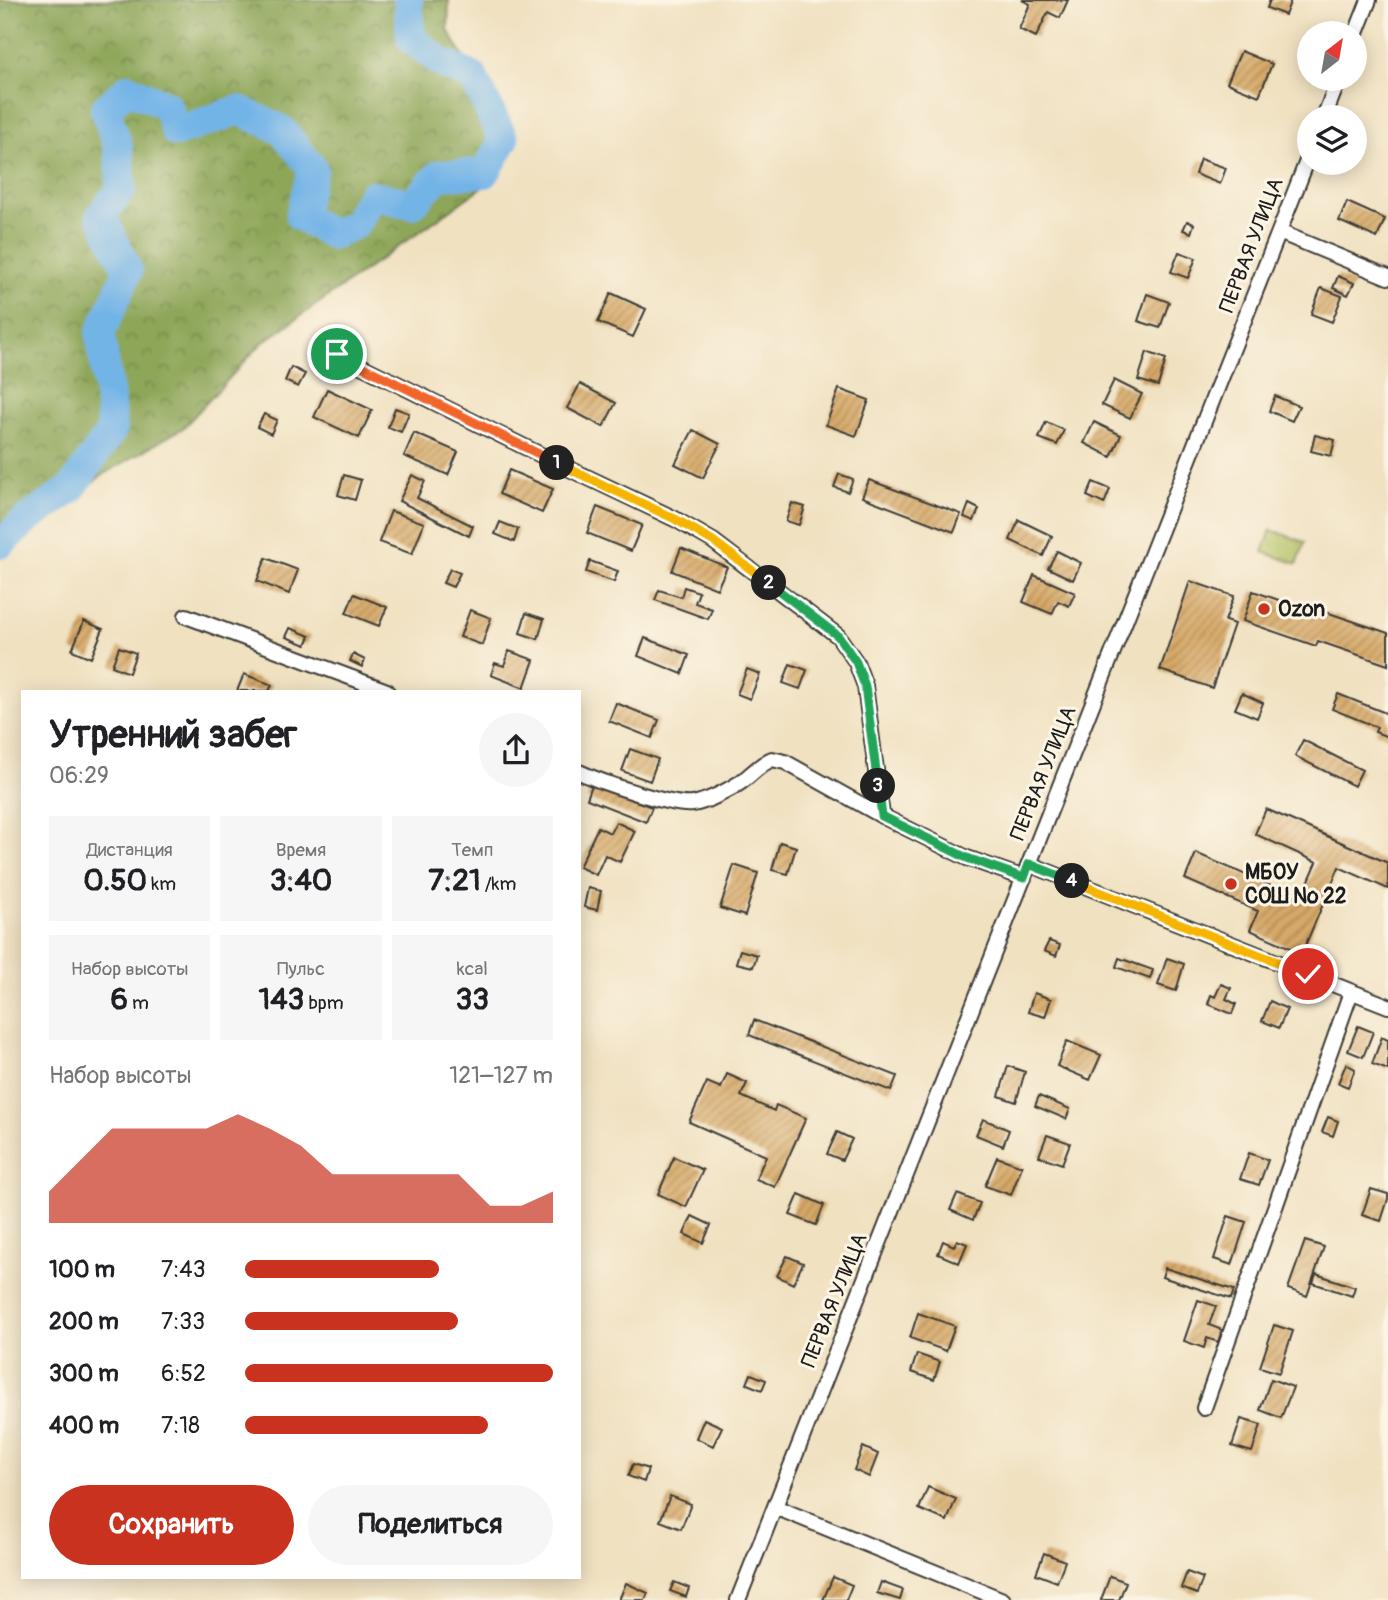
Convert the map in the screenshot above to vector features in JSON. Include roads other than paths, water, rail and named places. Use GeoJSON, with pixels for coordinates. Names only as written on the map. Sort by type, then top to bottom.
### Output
{"type":"FeatureCollection","features":[{"type":"Feature","properties":{"kind":"street"},"geometry":{"type":"LineString","coordinates":[[1361,21],[1369,0]]}},
{"type":"Feature","properties":{"kind":"street","name":"ПЕРВАЯ УЛИЦА"},"geometry":{"type":"LineString","coordinates":[[738,1600],[1302,175]]}},
{"type":"Feature","properties":{"kind":"street"},"geometry":{"type":"LineString","coordinates":[[1279,232],[1388,277]]}},
{"type":"Feature","properties":{"kind":"street"},"geometry":{"type":"LineString","coordinates":[[337,354],[675,519],[713,541],[838,636],[856,662],[865,686],[882,816]]}},
{"type":"Feature","properties":{"kind":"street"},"geometry":{"type":"LineString","coordinates":[[186,616],[384,690]]}},
{"type":"Feature","properties":{"kind":"street"},"geometry":{"type":"LineString","coordinates":[[581,773],[668,802],[691,804],[709,799],[739,784],[760,764],[772,759],[785,762],[882,816],[967,858],[1027,871],[1388,1006]]}},
{"type":"Feature","properties":{"kind":"street"},"geometry":{"type":"LineString","coordinates":[[1204,1408],[1352,992]]}},
{"type":"Feature","properties":{"kind":"street"},"geometry":{"type":"LineString","coordinates":[[775,1507],[1003,1600]]}},
{"type":"Feature","properties":{"kind":"waterway"},"geometry":{"type":"LineString","coordinates":[[0,544],[28,519],[71,489],[112,430],[100,334],[128,271],[101,215],[122,188],[118,146],[105,109],[128,88],[167,106],[176,132],[239,110],[282,130],[313,169],[300,216],[333,235],[355,224],[372,195],[412,204],[439,175],[485,173],[504,140],[473,77],[442,63],[411,39],[408,0]]}},
{"type":"Feature","properties":{"kind":"place","name":"Ozon"},"geometry":{"type":"Point","coordinates":[1264,609]}},
{"type":"Feature","properties":{"kind":"place","name":"МБОУ СОШ № 22"},"geometry":{"type":"Point","coordinates":[1231,884]}}]}
